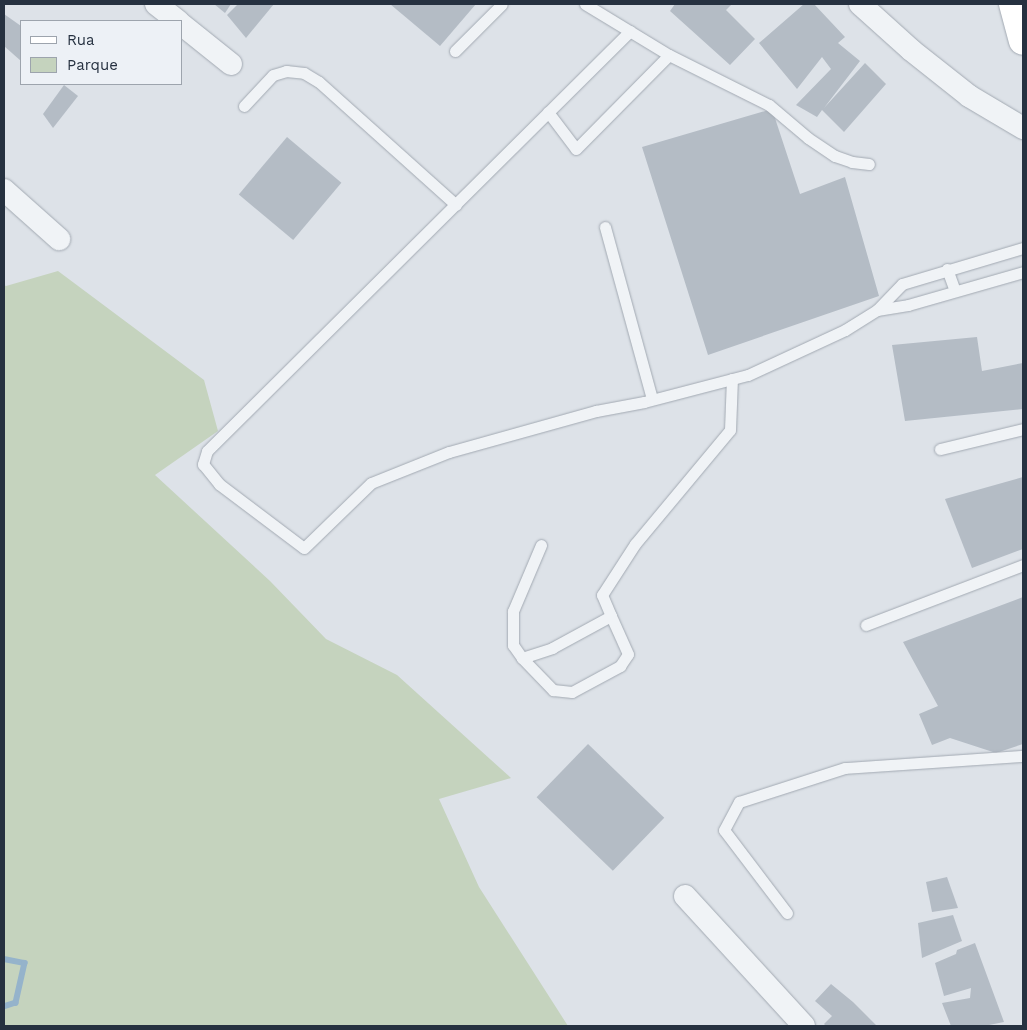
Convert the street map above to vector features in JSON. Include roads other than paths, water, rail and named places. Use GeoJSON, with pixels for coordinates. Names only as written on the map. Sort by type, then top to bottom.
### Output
{"type":"FeatureCollection","features":[{"type":"Feature","properties":{"kind":"main road"},"geometry":{"type":"LineString","coordinates":[[1014,4],[1023,41]]}},
{"type":"Feature","properties":{"kind":"street"},"geometry":{"type":"LineString","coordinates":[[156,4],[177,20]]}},
{"type":"Feature","properties":{"kind":"street"},"geometry":{"type":"LineString","coordinates":[[860,4],[911,50],[969,96],[1022,130]]}},
{"type":"Feature","properties":{"kind":"street"},"geometry":{"type":"LineString","coordinates":[[182,25],[231,64]]}},
{"type":"Feature","properties":{"kind":"street"},"geometry":{"type":"LineString","coordinates":[[4,190],[59,239]]}},
{"type":"Feature","properties":{"kind":"street"},"geometry":{"type":"LineString","coordinates":[[685,896],[804,1026]]}},
{"type":"Feature","properties":{"kind":"lane"},"geometry":{"type":"LineString","coordinates":[[455,51],[502,4]]}},
{"type":"Feature","properties":{"kind":"lane"},"geometry":{"type":"LineString","coordinates":[[585,4],[669,55],[769,104],[808,138],[835,156],[852,162],[869,164]]}},
{"type":"Feature","properties":{"kind":"lane"},"geometry":{"type":"LineString","coordinates":[[630,32],[207,451],[203,464],[219,484],[304,548],[371,483],[449,452],[596,411],[652,399],[748,374],[844,330],[877,310],[902,284],[947,269],[1023,248]]}},
{"type":"Feature","properties":{"kind":"lane"},"geometry":{"type":"LineString","coordinates":[[548,112],[576,149],[669,55]]}},
{"type":"Feature","properties":{"kind":"lane"},"geometry":{"type":"LineString","coordinates":[[244,106],[273,76],[286,71],[304,73],[319,82],[456,205]]}},
{"type":"Feature","properties":{"kind":"lane"},"geometry":{"type":"LineString","coordinates":[[605,228],[652,399]]}},
{"type":"Feature","properties":{"kind":"lane"},"geometry":{"type":"LineString","coordinates":[[947,269],[955,291]]}},
{"type":"Feature","properties":{"kind":"lane"},"geometry":{"type":"LineString","coordinates":[[877,310],[908,305],[1023,272]]}},
{"type":"Feature","properties":{"kind":"lane"},"geometry":{"type":"LineString","coordinates":[[902,284],[908,305]]}},
{"type":"Feature","properties":{"kind":"lane"},"geometry":{"type":"LineString","coordinates":[[542,545],[513,611],[513,645],[522,658],[553,690],[572,692],[620,666],[628,654],[602,594],[636,544],[730,430],[732,379]]}},
{"type":"Feature","properties":{"kind":"lane"},"geometry":{"type":"LineString","coordinates":[[940,449],[1023,429]]}},
{"type":"Feature","properties":{"kind":"lane"},"geometry":{"type":"LineString","coordinates":[[866,625],[1023,565]]}},
{"type":"Feature","properties":{"kind":"lane"},"geometry":{"type":"LineString","coordinates":[[522,658],[552,648],[611,616]]}},
{"type":"Feature","properties":{"kind":"lane"},"geometry":{"type":"LineString","coordinates":[[787,913],[724,830],[739,802],[845,768],[1023,756]]}},
{"type":"Feature","properties":{"kind":"waterway"},"geometry":{"type":"LineString","coordinates":[[4,959],[25,963],[16,1003],[4,1007]]}}]}
